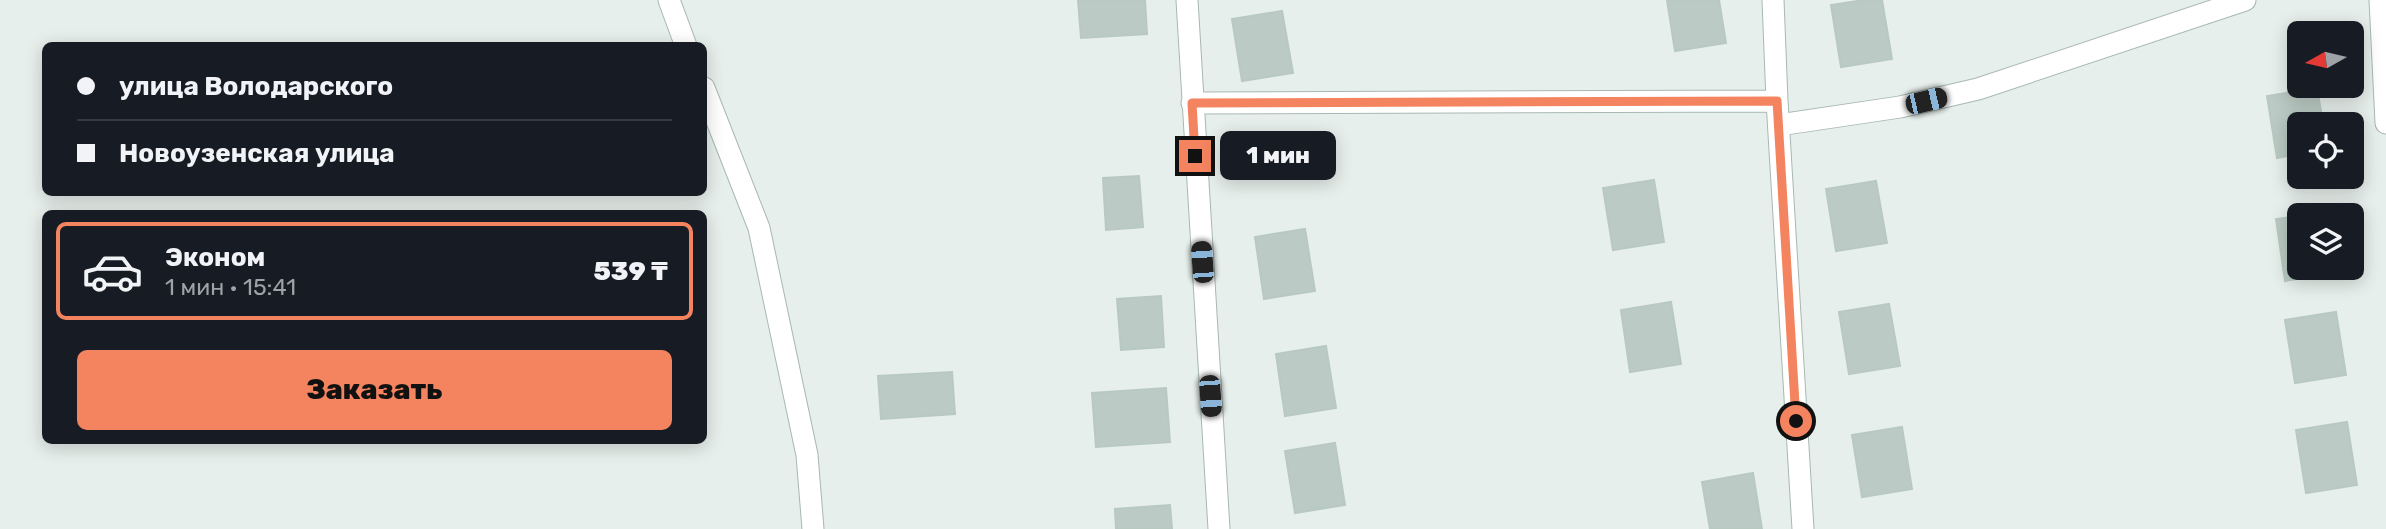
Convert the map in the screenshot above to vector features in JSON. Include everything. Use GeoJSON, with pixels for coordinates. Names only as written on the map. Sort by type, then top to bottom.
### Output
{"type":"FeatureCollection","features":[{"type":"Feature","properties":{"kind":"street"},"geometry":{"type":"LineString","coordinates":[[669,0],[685,42]]}},
{"type":"Feature","properties":{"kind":"street"},"geometry":{"type":"LineString","coordinates":[[1187,0],[1219,529]]}},
{"type":"Feature","properties":{"kind":"street"},"geometry":{"type":"LineString","coordinates":[[1773,0],[1802,529]]}},
{"type":"Feature","properties":{"kind":"street"},"geometry":{"type":"LineString","coordinates":[[1779,125],[1900,107],[1978,89],[2245,0]]}},
{"type":"Feature","properties":{"kind":"street"},"geometry":{"type":"LineString","coordinates":[[2379,0],[2386,123]]}},
{"type":"Feature","properties":{"kind":"street"},"geometry":{"type":"LineString","coordinates":[[707,97],[759,228],[807,455],[813,529]]}},
{"type":"Feature","properties":{"kind":"street"},"geometry":{"type":"LineString","coordinates":[[1192,103],[1777,101]]}},
{"type":"Feature","properties":{"kind":"building"},"geometry":{"type":"Polygon","coordinates":[[[1078,0],[1145,0],[1147,34],[1081,38],[1078,0]]]}},
{"type":"Feature","properties":{"kind":"building"},"geometry":{"type":"Polygon","coordinates":[[[1667,0],[1719,0],[1726,43],[1675,51],[1667,0]]]}},
{"type":"Feature","properties":{"kind":"building"},"geometry":{"type":"Polygon","coordinates":[[[1882,0],[1892,59],[1841,67],[1831,5],[1882,0]]]}},
{"type":"Feature","properties":{"kind":"building"},"geometry":{"type":"Polygon","coordinates":[[[1282,11],[1293,73],[1242,81],[1232,19],[1282,11]]]}},
{"type":"Feature","properties":{"kind":"building"},"geometry":{"type":"Polygon","coordinates":[[[2287,93],[2287,98],[2319,98],[2321,112],[2287,112],[2287,156],[2277,158],[2267,96],[2287,93]]]}},
{"type":"Feature","properties":{"kind":"building"},"geometry":{"type":"Polygon","coordinates":[[[1139,176],[1143,227],[1106,230],[1103,178],[1139,176]]]}},
{"type":"Feature","properties":{"kind":"building"},"geometry":{"type":"Polygon","coordinates":[[[1654,180],[1664,242],[1613,250],[1603,188],[1654,180]]]}},
{"type":"Feature","properties":{"kind":"building"},"geometry":{"type":"Polygon","coordinates":[[[1876,181],[1887,243],[1836,251],[1826,189],[1876,181]]]}},
{"type":"Feature","properties":{"kind":"building"},"geometry":{"type":"Polygon","coordinates":[[[2287,218],[2287,280],[2291,280],[2285,281],[2276,219],[2287,218]]]}},
{"type":"Feature","properties":{"kind":"building"},"geometry":{"type":"Polygon","coordinates":[[[1305,229],[1315,291],[1264,299],[1255,237],[1305,229]]]}},
{"type":"Feature","properties":{"kind":"building"},"geometry":{"type":"Polygon","coordinates":[[[1161,296],[1164,347],[1121,350],[1117,299],[1161,296]]]}},
{"type":"Feature","properties":{"kind":"building"},"geometry":{"type":"Polygon","coordinates":[[[1671,302],[1681,364],[1630,372],[1621,310],[1671,302]]]}},
{"type":"Feature","properties":{"kind":"building"},"geometry":{"type":"Polygon","coordinates":[[[1889,304],[1900,366],[1849,374],[1839,312],[1889,304]]]}},
{"type":"Feature","properties":{"kind":"building"},"geometry":{"type":"Polygon","coordinates":[[[2336,312],[2346,375],[2295,383],[2285,320],[2336,312]]]}},
{"type":"Feature","properties":{"kind":"building"},"geometry":{"type":"Polygon","coordinates":[[[1326,346],[1336,408],[1285,416],[1276,354],[1326,346]]]}},
{"type":"Feature","properties":{"kind":"building"},"geometry":{"type":"Polygon","coordinates":[[[952,372],[955,414],[881,419],[878,376],[952,372]]]}},
{"type":"Feature","properties":{"kind":"building"},"geometry":{"type":"Polygon","coordinates":[[[1166,388],[1170,442],[1096,447],[1092,393],[1166,388]]]}},
{"type":"Feature","properties":{"kind":"building"},"geometry":{"type":"Polygon","coordinates":[[[2347,422],[2357,485],[2306,493],[2296,430],[2347,422]]]}},
{"type":"Feature","properties":{"kind":"building"},"geometry":{"type":"Polygon","coordinates":[[[1902,427],[1912,489],[1862,497],[1852,435],[1902,427]]]}},
{"type":"Feature","properties":{"kind":"building"},"geometry":{"type":"Polygon","coordinates":[[[1335,443],[1345,505],[1295,513],[1285,451],[1335,443]]]}},
{"type":"Feature","properties":{"kind":"building"},"geometry":{"type":"Polygon","coordinates":[[[1753,473],[1762,529],[1710,529],[1702,482],[1753,473]]]}},
{"type":"Feature","properties":{"kind":"building"},"geometry":{"type":"Polygon","coordinates":[[[1170,505],[1172,529],[1116,529],[1115,509],[1170,505]]]}},
{"type":"Feature","properties":{"kind":"route"},"geometry":{"type":"LineString","coordinates":[[1195,156],[1192,103],[1777,101],[1796,421]]}}]}
